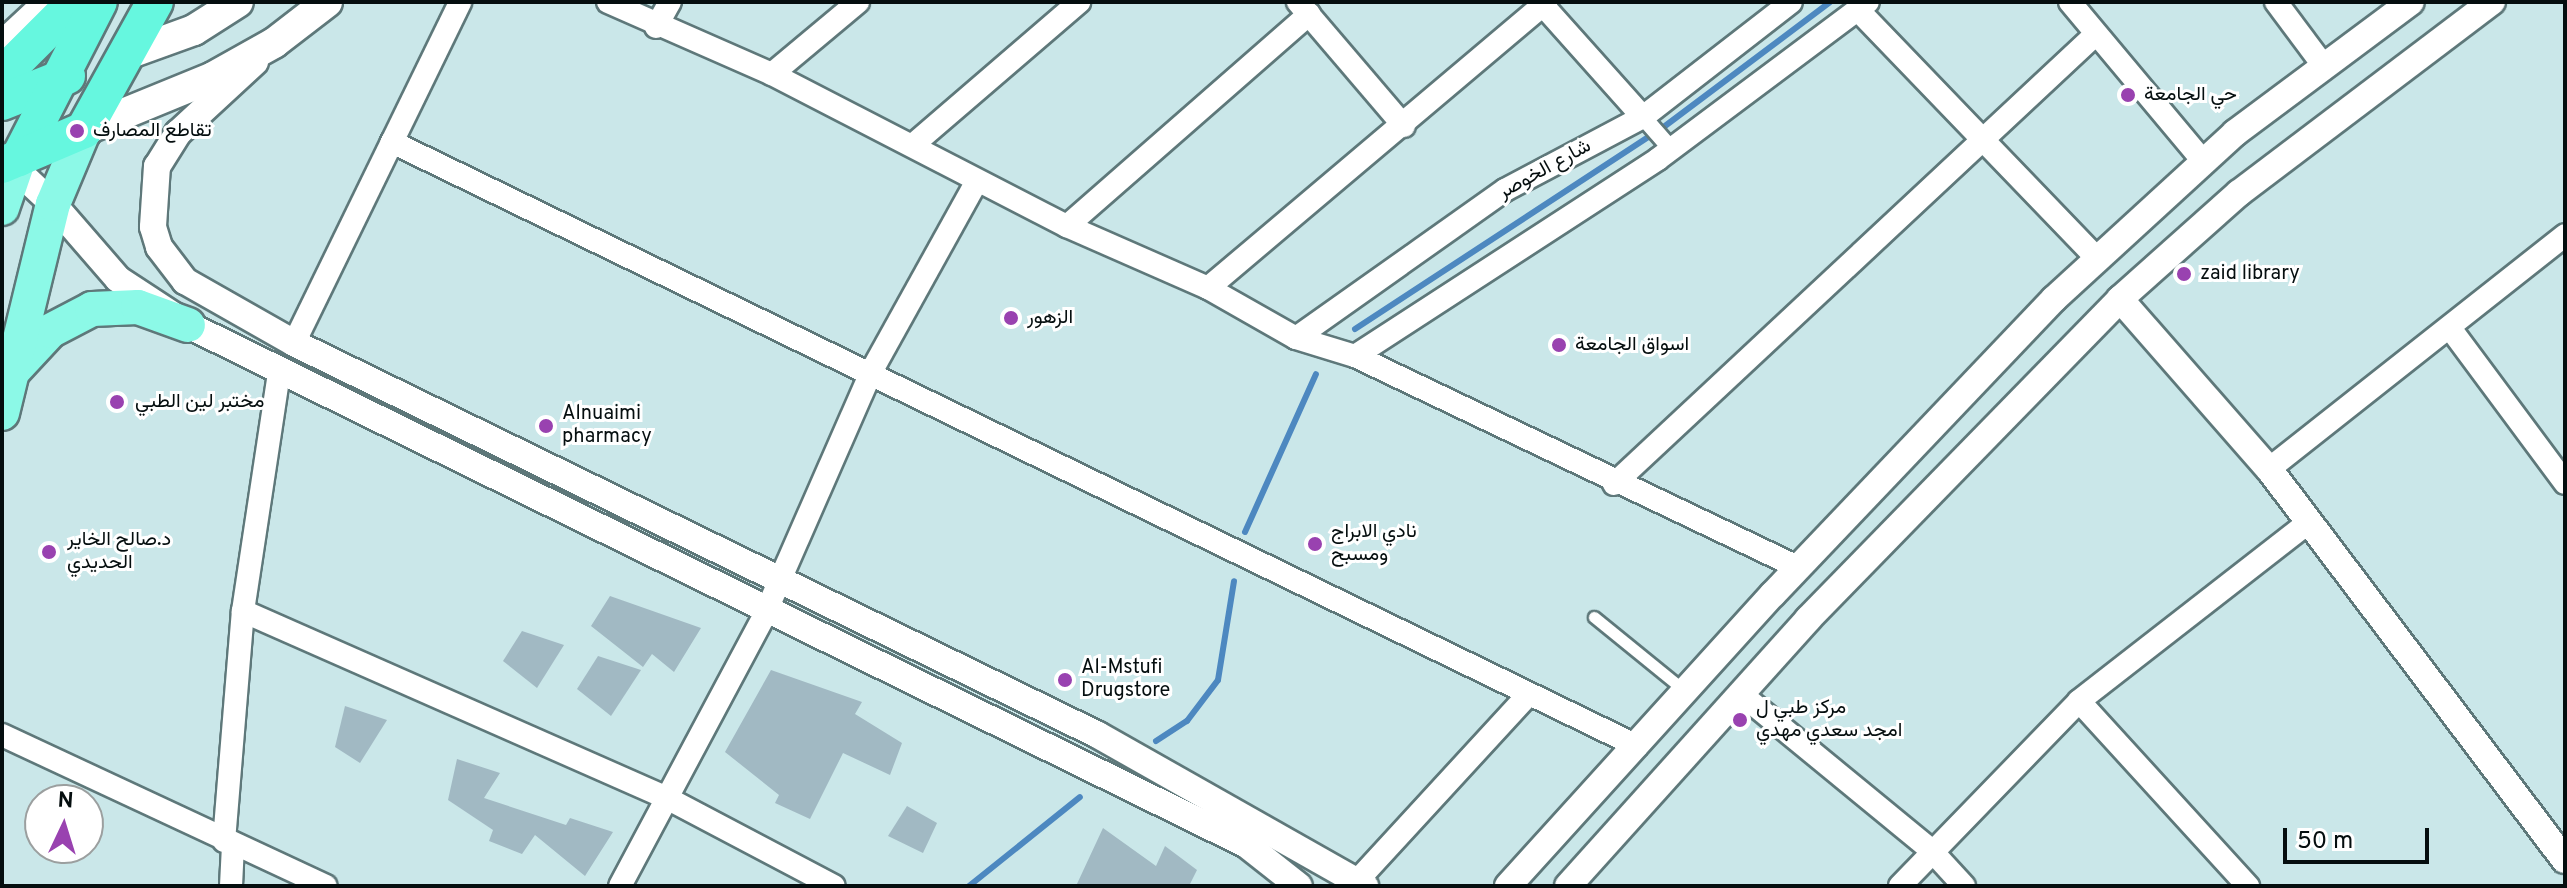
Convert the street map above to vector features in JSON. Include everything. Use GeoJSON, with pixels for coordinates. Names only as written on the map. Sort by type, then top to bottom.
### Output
{"type":"FeatureCollection","features":[{"type":"Feature","properties":{"kind":"highway"},"geometry":{"type":"LineString","coordinates":[[2,75],[75,2]]}},
{"type":"Feature","properties":{"kind":"highway"},"geometry":{"type":"LineString","coordinates":[[20,175],[59,79],[99,2]]}},
{"type":"Feature","properties":{"kind":"highway"},"geometry":{"type":"LineString","coordinates":[[20,175],[84,130],[155,2]]}},
{"type":"Feature","properties":{"kind":"highway"},"geometry":{"type":"LineString","coordinates":[[2,102],[125,55]]}},
{"type":"Feature","properties":{"kind":"main road"},"geometry":{"type":"LineString","coordinates":[[125,55],[194,30],[238,2]]}},
{"type":"Feature","properties":{"kind":"main road"},"geometry":{"type":"LineString","coordinates":[[2,208],[20,175],[84,130],[179,93],[274,43],[327,2]]}},
{"type":"Feature","properties":{"kind":"main road"},"geometry":{"type":"LineString","coordinates":[[4,397],[20,175]]}},
{"type":"Feature","properties":{"kind":"main road"},"geometry":{"type":"LineString","coordinates":[[4,397],[50,331],[92,309],[138,307],[188,325]]}},
{"type":"Feature","properties":{"kind":"street"},"geometry":{"type":"LineString","coordinates":[[2,44],[47,2]]}},
{"type":"Feature","properties":{"kind":"street"},"geometry":{"type":"LineString","coordinates":[[294,343],[460,2]]}},
{"type":"Feature","properties":{"kind":"street"},"geometry":{"type":"LineString","coordinates":[[608,2],[656,27],[772,74],[914,144],[977,181],[1067,226],[1208,288],[1296,338],[1355,356],[1614,484],[1798,567]]}},
{"type":"Feature","properties":{"kind":"street"},"geometry":{"type":"LineString","coordinates":[[656,27],[670,2]]}},
{"type":"Feature","properties":{"kind":"street"},"geometry":{"type":"LineString","coordinates":[[772,74],[858,2]]}},
{"type":"Feature","properties":{"kind":"street"},"geometry":{"type":"LineString","coordinates":[[914,144],[1079,2]]}},
{"type":"Feature","properties":{"kind":"street","name":"شارع الخوصر"},"geometry":{"type":"LineString","coordinates":[[1296,338],[1505,190],[1643,117],[1791,2]]}},
{"type":"Feature","properties":{"kind":"street"},"geometry":{"type":"LineString","coordinates":[[2070,2],[2203,161]]}},
{"type":"Feature","properties":{"kind":"street"},"geometry":{"type":"LineString","coordinates":[[2276,2],[2323,65]]}},
{"type":"Feature","properties":{"kind":"street"},"geometry":{"type":"LineString","coordinates":[[1508,886],[1798,567],[2097,258],[2203,161],[2323,65],[2411,2]]}},
{"type":"Feature","properties":{"kind":"street"},"geometry":{"type":"LineString","coordinates":[[1568,886],[1741,694],[2120,299],[2239,193],[2492,2]]}},
{"type":"Feature","properties":{"kind":"street"},"geometry":{"type":"LineString","coordinates":[[1208,288],[1404,126],[1543,3],[1671,149]]}},
{"type":"Feature","properties":{"kind":"street"},"geometry":{"type":"LineString","coordinates":[[1355,356],[1671,149],[1863,6],[2097,258]]}},
{"type":"Feature","properties":{"kind":"street"},"geometry":{"type":"LineString","coordinates":[[1067,226],[1304,8],[1404,126]]}},
{"type":"Feature","properties":{"kind":"street"},"geometry":{"type":"LineString","coordinates":[[1614,484],[2096,34]]}},
{"type":"Feature","properties":{"kind":"street"},"geometry":{"type":"LineString","coordinates":[[274,43],[166,148],[151,210],[159,247],[185,281],[294,343],[1098,735],[1361,884],[1529,694]]}},
{"type":"Feature","properties":{"kind":"street"},"geometry":{"type":"LineString","coordinates":[[392,142],[1637,746]]}},
{"type":"Feature","properties":{"kind":"street"},"geometry":{"type":"LineString","coordinates":[[20,175],[118,279],[188,325],[765,614],[1247,845],[1299,886]]}},
{"type":"Feature","properties":{"kind":"street"},"geometry":{"type":"LineString","coordinates":[[620,886],[663,796],[765,614],[871,372],[977,181]]}},
{"type":"Feature","properties":{"kind":"street"},"geometry":{"type":"LineString","coordinates":[[2269,469],[2565,235]]}},
{"type":"Feature","properties":{"kind":"street"},"geometry":{"type":"LineString","coordinates":[[2120,299],[2269,469],[2565,860]]}},
{"type":"Feature","properties":{"kind":"street"},"geometry":{"type":"LineString","coordinates":[[2450,328],[2565,483]]}},
{"type":"Feature","properties":{"kind":"street"},"geometry":{"type":"LineString","coordinates":[[231,886],[228,843],[243,611],[279,372]]}},
{"type":"Feature","properties":{"kind":"street"},"geometry":{"type":"LineString","coordinates":[[1900,886],[1930,849],[2079,701],[2309,522]]}},
{"type":"Feature","properties":{"kind":"street"},"geometry":{"type":"LineString","coordinates":[[243,611],[663,796],[834,886]]}},
{"type":"Feature","properties":{"kind":"street"},"geometry":{"type":"LineString","coordinates":[[1741,694],[1930,849],[1964,886]]}},
{"type":"Feature","properties":{"kind":"street"},"geometry":{"type":"LineString","coordinates":[[2079,701],[2248,886]]}},
{"type":"Feature","properties":{"kind":"street"},"geometry":{"type":"LineString","coordinates":[[2,735],[228,843],[326,886]]}},
{"type":"Feature","properties":{"kind":"lane"},"geometry":{"type":"LineString","coordinates":[[1594,617],[1685,692]]}},
{"type":"Feature","properties":{"kind":"building"},"geometry":{"type":"Polygon","coordinates":[[[610,596],[701,628],[674,672],[652,654],[643,667],[591,626],[610,596]]]}},
{"type":"Feature","properties":{"kind":"building"},"geometry":{"type":"Polygon","coordinates":[[[522,631],[564,645],[537,688],[503,661],[522,631]]]}},
{"type":"Feature","properties":{"kind":"building"},"geometry":{"type":"Polygon","coordinates":[[[598,656],[641,670],[611,716],[577,689],[598,656]]]}},
{"type":"Feature","properties":{"kind":"building"},"geometry":{"type":"Polygon","coordinates":[[[771,670],[862,702],[855,714],[902,743],[890,775],[843,753],[810,819],[775,803],[779,795],[725,752],[771,670]]]}},
{"type":"Feature","properties":{"kind":"building"},"geometry":{"type":"Polygon","coordinates":[[[345,706],[387,720],[360,763],[335,747],[345,706]]]}},
{"type":"Feature","properties":{"kind":"building"},"geometry":{"type":"Polygon","coordinates":[[[457,759],[500,773],[484,798],[566,825],[570,818],[613,832],[585,876],[535,835],[522,854],[489,841],[493,830],[448,800],[457,759]]]}},
{"type":"Feature","properties":{"kind":"building"},"geometry":{"type":"Polygon","coordinates":[[[907,806],[937,823],[923,853],[888,836],[907,806]]]}},
{"type":"Feature","properties":{"kind":"building"},"geometry":{"type":"Polygon","coordinates":[[[1103,828],[1156,866],[1165,846],[1197,870],[1189,886],[1076,886],[1103,828]]]}},
{"type":"Feature","properties":{"kind":"waterway"},"geometry":{"type":"LineString","coordinates":[[1355,329],[1661,129],[1830,2]]}},
{"type":"Feature","properties":{"kind":"waterway"},"geometry":{"type":"LineString","coordinates":[[1245,532],[1316,374]]}},
{"type":"Feature","properties":{"kind":"waterway"},"geometry":{"type":"LineString","coordinates":[[1156,741],[1187,721],[1218,680],[1234,581]]}},
{"type":"Feature","properties":{"kind":"waterway"},"geometry":{"type":"LineString","coordinates":[[969,886],[1080,797]]}},
{"type":"Feature","properties":{"kind":"place","name":"حي الجامعة"},"geometry":{"type":"Point","coordinates":[2128,95]}},
{"type":"Feature","properties":{"kind":"place","name":"تقاطع المصارف"},"geometry":{"type":"Point","coordinates":[77,131]}},
{"type":"Feature","properties":{"kind":"place","name":"zaid library"},"geometry":{"type":"Point","coordinates":[2184,274]}},
{"type":"Feature","properties":{"kind":"place","name":"الزهور"},"geometry":{"type":"Point","coordinates":[1011,318]}},
{"type":"Feature","properties":{"kind":"place","name":"اسواق الجامعة"},"geometry":{"type":"Point","coordinates":[1559,345]}},
{"type":"Feature","properties":{"kind":"place","name":"مختبر لين الطبي"},"geometry":{"type":"Point","coordinates":[117,402]}},
{"type":"Feature","properties":{"kind":"place","name":"Alnuaimi pharmacy"},"geometry":{"type":"Point","coordinates":[546,426]}},
{"type":"Feature","properties":{"kind":"place","name":"نادي الابراج ومسبح"},"geometry":{"type":"Point","coordinates":[1315,544]}},
{"type":"Feature","properties":{"kind":"place","name":"د.صالح الخاير الحديدي"},"geometry":{"type":"Point","coordinates":[49,552]}},
{"type":"Feature","properties":{"kind":"place","name":"Al-Mstufi Drugstore"},"geometry":{"type":"Point","coordinates":[1065,680]}},
{"type":"Feature","properties":{"kind":"place","name":"مركز طبي ل امجد سعدي مهدي"},"geometry":{"type":"Point","coordinates":[1740,720]}}]}
